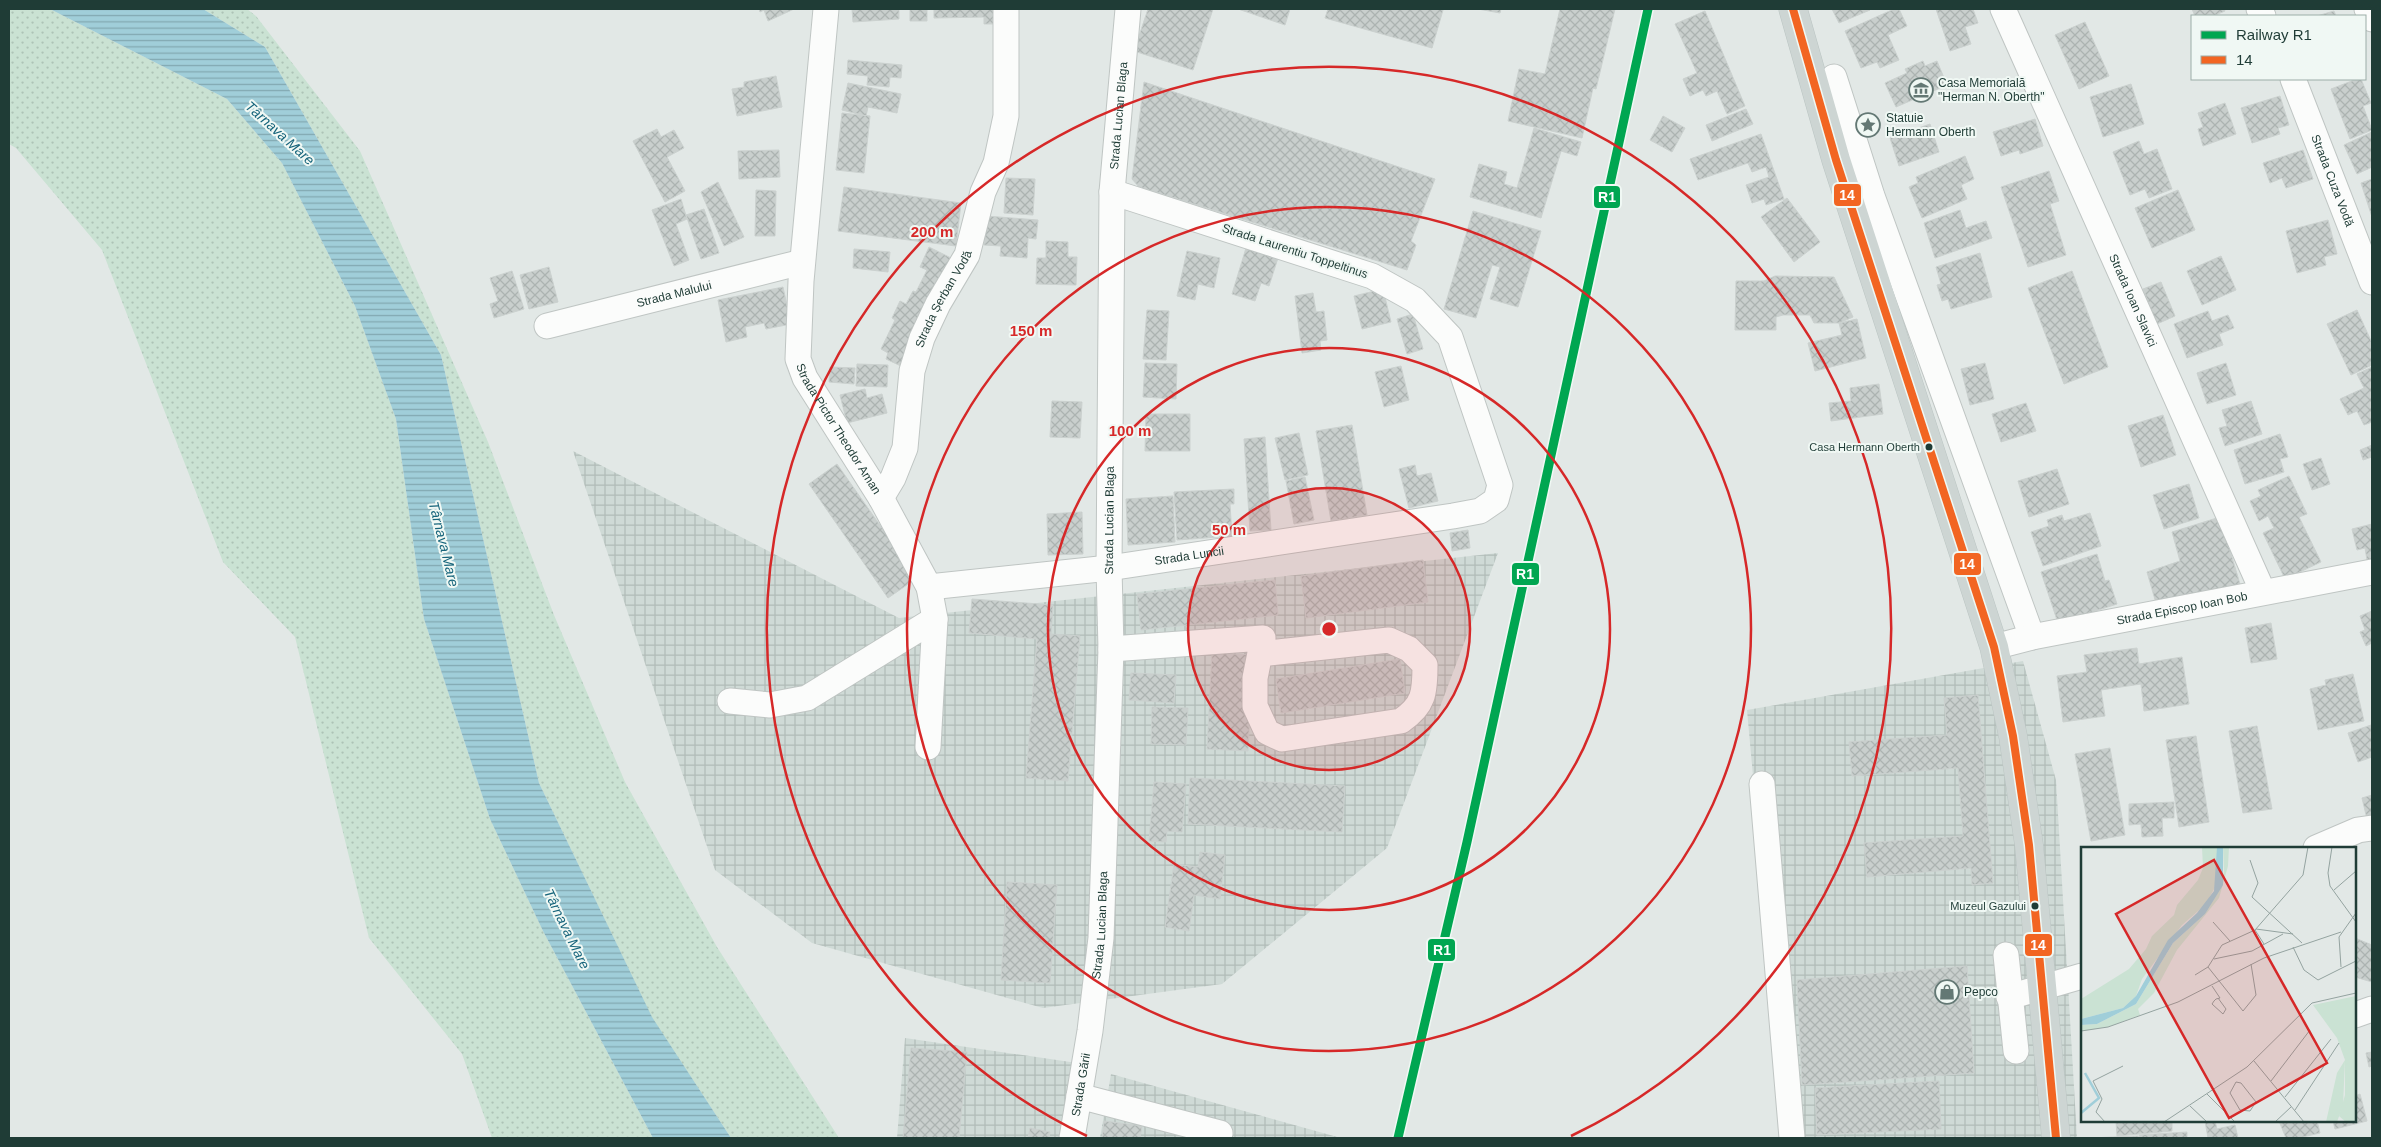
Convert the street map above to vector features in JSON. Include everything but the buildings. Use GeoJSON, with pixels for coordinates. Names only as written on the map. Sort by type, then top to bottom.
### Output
{"type":"FeatureCollection","features":[{"type":"Feature","properties":{"kind":"main road"},"geometry":{"type":"LineString","coordinates":[[1793,9],[1836,160],[1994,647],[2013,736],[2029,845],[2043,988],[2051,1138]]}},
{"type":"Feature","properties":{"kind":"street","name":"Strada Pictor Theodor Aman"},"geometry":{"type":"LineString","coordinates":[[826,9],[802,262],[798,359],[805,378],[881,498],[929,587],[935,619],[928,747]]}},
{"type":"Feature","properties":{"kind":"street","name":"Strada Șerban Vodă"},"geometry":{"type":"LineString","coordinates":[[881,498],[893,478],[905,448],[912,370],[922,338],[938,304],[967,255],[983,192],[996,162],[1006,116],[1006,9]]}},
{"type":"Feature","properties":{"kind":"street","name":"Strada Lucian Blaga"},"geometry":{"type":"LineString","coordinates":[[1090,1031],[1101,938],[1111,649],[1109,568],[1112,192],[1128,9]]}},
{"type":"Feature","properties":{"kind":"street","name":"Strada Ioan Slavici"},"geometry":{"type":"LineString","coordinates":[[2003,9],[2263,592]]}},
{"type":"Feature","properties":{"kind":"street"},"geometry":{"type":"LineString","coordinates":[[2367,9],[2372,19]]}},
{"type":"Feature","properties":{"kind":"street"},"geometry":{"type":"LineString","coordinates":[[1834,77],[1872,196],[2032,637]]}},
{"type":"Feature","properties":{"kind":"street","name":"Strada Cuza Vodă"},"geometry":{"type":"LineString","coordinates":[[2294,80],[2372,282]]}},
{"type":"Feature","properties":{"kind":"street","name":"Strada Laurentiu Toppeltinus"},"geometry":{"type":"LineString","coordinates":[[1112,192],[1372,276],[1415,300],[1450,337],[1500,485],[1496,500],[1480,511]]}},
{"type":"Feature","properties":{"kind":"street","name":"Strada Malului"},"geometry":{"type":"LineString","coordinates":[[547,326],[802,262]]}},
{"type":"Feature","properties":{"kind":"street","name":"Strada Luncii"},"geometry":{"type":"LineString","coordinates":[[929,587],[1109,568],[1480,511]]}},
{"type":"Feature","properties":{"kind":"street","name":"Strada Episcop Ioan Bob"},"geometry":{"type":"LineString","coordinates":[[1994,647],[2032,637],[2372,572]]}},
{"type":"Feature","properties":{"kind":"street"},"geometry":{"type":"LineString","coordinates":[[730,701],[770,705],[807,698],[935,619]]}},
{"type":"Feature","properties":{"kind":"street"},"geometry":{"type":"LineString","coordinates":[[1111,649],[1262,638],[1256,678],[1255,706],[1267,732],[1282,739],[1401,721],[1415,711],[1425,692],[1425,666],[1409,649],[1389,640],[1260,654]]}},
{"type":"Feature","properties":{"kind":"street"},"geometry":{"type":"LineString","coordinates":[[1762,784],[1792,1138]]}},
{"type":"Feature","properties":{"kind":"street"},"geometry":{"type":"LineString","coordinates":[[2318,847],[2358,830],[2372,828]]}},
{"type":"Feature","properties":{"kind":"street"},"geometry":{"type":"LineString","coordinates":[[2006,956],[2016,1051]]}},
{"type":"Feature","properties":{"kind":"street"},"geometry":{"type":"LineString","coordinates":[[2009,998],[2081,976]]}},
{"type":"Feature","properties":{"kind":"street"},"geometry":{"type":"LineString","coordinates":[[2356,1015],[2372,1008]]}},
{"type":"Feature","properties":{"kind":"street","name":"Strada Gării"},"geometry":{"type":"LineString","coordinates":[[1072,1138],[1090,1031]]}},
{"type":"Feature","properties":{"kind":"street"},"geometry":{"type":"LineString","coordinates":[[1079,1096],[1220,1133]]}},
{"type":"Feature","properties":{"kind":"shaded area"},"geometry":{"type":"Polygon","coordinates":[[[573,451],[899,618],[1498,553],[1387,848],[1222,984],[1043,1008],[812,943],[715,870],[573,451]]]}},
{"type":"Feature","properties":{"kind":"shaded area"},"geometry":{"type":"Polygon","coordinates":[[[2023,661],[2056,780],[2077,1138],[1786,1138],[1747,710],[2023,661]]]}},
{"type":"Feature","properties":{"kind":"shaded area"},"geometry":{"type":"Polygon","coordinates":[[[905,1038],[1084,1064],[1072,1138],[897,1138],[905,1038]]]}},
{"type":"Feature","properties":{"kind":"shaded area"},"geometry":{"type":"Polygon","coordinates":[[[1111,1074],[1341,1138],[1100,1138],[1111,1074]]]}},
{"type":"Feature","properties":{"kind":"green space"},"geometry":{"type":"Polygon","coordinates":[[[9,9],[50,9],[227,99],[282,163],[355,306],[396,419],[424,619],[490,819],[543,931],[653,1138],[492,1138],[462,1054],[369,938],[295,637],[223,562],[102,250],[16,148],[9,144],[9,9]]]}},
{"type":"Feature","properties":{"kind":"green space"},"geometry":{"type":"Polygon","coordinates":[[[203,9],[247,9],[256,16],[360,151],[488,442],[554,615],[625,782],[717,947],[839,1138],[731,1138],[652,1018],[539,783],[441,355],[265,47],[203,9]]]}},
{"type":"Feature","properties":{"kind":"water","name":"Târnava Mare"},"geometry":{"type":"Polygon","coordinates":[[[50,9],[203,9],[265,47],[441,355],[539,783],[652,1017],[731,1138],[653,1138],[543,931],[490,819],[424,619],[396,419],[355,306],[282,163],[227,99],[50,9]]]}},
{"type":"Feature","properties":{"kind":"rail line","name":"R1"},"geometry":{"type":"LineString","coordinates":[[1398,1138],[1467,842],[1648,9]]}},
{"type":"Feature","properties":{"kind":"transit line","name":"14"},"geometry":{"type":"LineString","coordinates":[[1793,9],[1836,160],[1994,647],[2013,736],[2029,845],[2056,1138]]}},
{"type":"Feature","properties":{"kind":"place","name":"Casa Memorială \"Herman N. Oberth\""},"geometry":{"type":"Point","coordinates":[1921,90]}},
{"type":"Feature","properties":{"kind":"place","name":"Statuie Hermann Oberth"},"geometry":{"type":"Point","coordinates":[1868,125]}},
{"type":"Feature","properties":{"kind":"place","name":"Casa Hermann Oberth"},"geometry":{"type":"Point","coordinates":[1929,447]}},
{"type":"Feature","properties":{"kind":"place","name":"Muzeul Gazului"},"geometry":{"type":"Point","coordinates":[2035,906]}},
{"type":"Feature","properties":{"kind":"place","name":"Pepco"},"geometry":{"type":"Point","coordinates":[1947,992]}}]}
